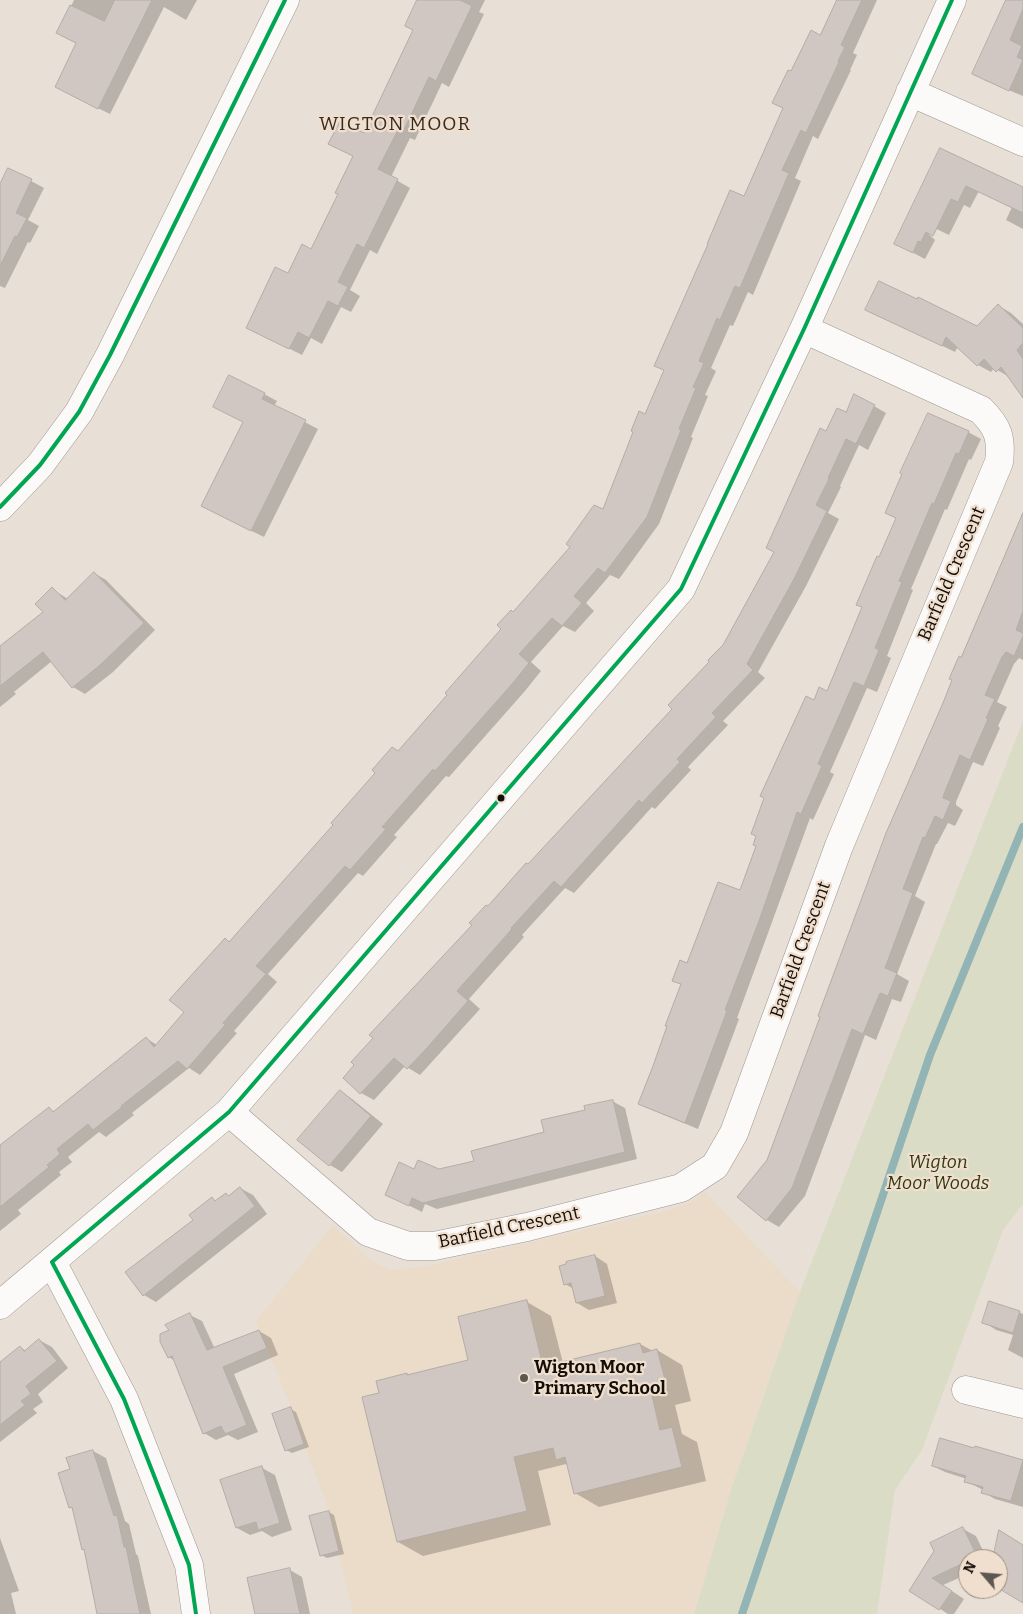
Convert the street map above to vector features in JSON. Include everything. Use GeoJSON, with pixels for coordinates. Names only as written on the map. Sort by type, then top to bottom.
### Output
{"type":"FeatureCollection","features":[{"type":"Feature","properties":{"kind":"street"},"geometry":{"type":"LineString","coordinates":[[0,507],[40,465],[79,412],[88,396],[285,0]]}},
{"type":"Feature","properties":{"kind":"street"},"geometry":{"type":"LineString","coordinates":[[0,1305],[229,1112],[681,589],[804,329],[952,0]]}},
{"type":"Feature","properties":{"kind":"street"},"geometry":{"type":"LineString","coordinates":[[910,92],[1023,142]]}},
{"type":"Feature","properties":{"kind":"street","name":"Barfield Crescent"},"geometry":{"type":"LineString","coordinates":[[229,1112],[368,1232],[408,1246],[434,1246],[527,1227],[681,1188],[715,1166],[734,1133],[839,846],[999,462],[1001,447],[998,433],[992,420],[981,410],[804,329]]}},
{"type":"Feature","properties":{"kind":"street"},"geometry":{"type":"LineString","coordinates":[[52,1262],[124,1399],[190,1565],[196,1614]]}},
{"type":"Feature","properties":{"kind":"street"},"geometry":{"type":"LineString","coordinates":[[966,1390],[1023,1404]]}},
{"type":"Feature","properties":{"kind":"shaded area","name":"Wigton Moor Primary School"},"geometry":{"type":"Polygon","coordinates":[[[704,1191],[800,1292],[731,1490],[694,1614],[353,1614],[329,1511],[291,1407],[256,1321],[333,1225],[372,1262],[391,1270],[424,1267],[666,1211],[692,1202],[704,1191]]]}},
{"type":"Feature","properties":{"kind":"green space","name":"Wigton Moor Woods"},"geometry":{"type":"Polygon","coordinates":[[[1023,721],[1023,1204],[1003,1230],[922,1450],[895,1490],[877,1614],[694,1614],[731,1490],[800,1292],[1023,721]]]}},
{"type":"Feature","properties":{"kind":"building"},"geometry":{"type":"Polygon","coordinates":[[[115,0],[152,0],[98,109],[55,87],[76,43],[56,33],[70,5],[104,21],[115,0]]]}},
{"type":"Feature","properties":{"kind":"building"},"geometry":{"type":"Polygon","coordinates":[[[417,0],[460,0],[472,6],[436,81],[429,77],[402,134],[397,132],[378,169],[398,179],[364,248],[357,244],[338,282],[348,287],[338,306],[328,301],[309,338],[298,332],[289,349],[246,328],[275,267],[288,273],[302,244],[311,249],[338,194],[335,193],[353,156],[328,144],[340,121],[364,133],[413,30],[405,26],[417,0]]]}},
{"type":"Feature","properties":{"kind":"building"},"geometry":{"type":"Polygon","coordinates":[[[837,0],[862,0],[841,45],[845,47],[839,62],[806,133],[801,130],[782,170],[789,173],[740,288],[735,286],[720,320],[717,318],[699,361],[704,363],[693,387],[696,388],[647,517],[605,573],[598,568],[574,596],[582,603],[562,626],[552,618],[519,654],[529,663],[435,771],[433,769],[382,827],[386,829],[350,870],[345,866],[256,966],[266,974],[223,1023],[225,1025],[187,1069],[178,1061],[93,1130],[88,1124],[57,1149],[60,1154],[47,1165],[49,1167],[0,1207],[0,1145],[49,1107],[53,1112],[146,1037],[154,1047],[184,1012],[169,1000],[225,938],[229,942],[333,825],[331,823],[375,773],[372,770],[392,747],[398,751],[447,695],[445,693],[501,629],[497,625],[511,610],[513,612],[570,547],[566,544],[594,505],[603,509],[633,432],[631,431],[639,411],[645,414],[664,370],[654,366],[730,190],[744,196],[783,108],[772,103],[788,70],[791,71],[811,30],[820,35],[837,0]]]}},
{"type":"Feature","properties":{"kind":"building"},"geometry":{"type":"Polygon","coordinates":[[[1006,0],[1023,0],[1023,9],[1010,40],[1022,46],[1017,57],[1023,60],[1009,91],[972,74],[1006,0]]]}},
{"type":"Feature","properties":{"kind":"building"},"geometry":{"type":"Polygon","coordinates":[[[940,148],[1023,187],[1023,213],[966,186],[958,202],[951,199],[933,236],[926,232],[921,242],[918,241],[913,253],[894,244],[940,148]]]}},
{"type":"Feature","properties":{"kind":"building"},"geometry":{"type":"Polygon","coordinates":[[[8,168],[32,179],[16,213],[27,218],[17,237],[15,236],[0,266],[0,184],[8,168]]]}},
{"type":"Feature","properties":{"kind":"building"},"geometry":{"type":"Polygon","coordinates":[[[879,281],[917,299],[918,297],[977,326],[998,304],[1023,328],[1023,343],[1017,350],[1023,359],[1023,398],[1001,367],[996,372],[984,359],[977,366],[946,337],[942,346],[865,310],[879,281]]]}},
{"type":"Feature","properties":{"kind":"building"},"geometry":{"type":"Polygon","coordinates":[[[229,375],[265,393],[262,399],[306,420],[251,531],[201,506],[243,422],[213,407],[229,375]]]}},
{"type":"Feature","properties":{"kind":"building"},"geometry":{"type":"Polygon","coordinates":[[[854,394],[875,405],[856,444],[846,439],[828,478],[816,505],[827,511],[794,579],[747,664],[753,670],[712,713],[716,717],[677,759],[680,762],[642,803],[639,800],[561,887],[554,881],[511,928],[457,991],[468,1001],[426,1049],[407,1069],[394,1058],[360,1094],[343,1078],[354,1065],[351,1062],[373,1038],[369,1035],[472,925],[469,923],[486,905],[488,906],[526,863],[528,864],[672,709],[668,705],[723,645],[774,552],[766,548],[820,428],[826,431],[837,408],[846,412],[854,394]]]}},
{"type":"Feature","properties":{"kind":"building"},"geometry":{"type":"Polygon","coordinates":[[[928,413],[969,431],[959,454],[956,453],[934,504],[932,503],[899,581],[902,582],[875,648],[879,650],[864,686],[854,682],[818,764],[822,766],[801,814],[797,812],[759,921],[725,1010],[727,1011],[685,1123],[638,1104],[681,984],[672,981],[680,960],[687,963],[718,882],[740,890],[756,846],[753,845],[756,836],[751,834],[764,798],[760,796],[806,696],[814,700],[819,687],[827,691],[862,607],[856,605],[896,518],[885,513],[902,474],[900,473],[928,413]]]}},
{"type":"Feature","properties":{"kind":"building"},"geometry":{"type":"Polygon","coordinates":[[[1023,513],[1023,611],[1016,630],[1023,633],[1023,636],[1014,656],[1006,652],[1002,657],[985,695],[995,699],[986,718],[988,719],[970,760],[960,755],[944,794],[943,798],[951,801],[943,820],[935,816],[925,838],[923,837],[903,889],[913,893],[885,968],[897,973],[888,996],[880,993],[863,1034],[852,1029],[792,1188],[766,1221],[737,1197],[767,1160],[886,833],[943,703],[952,680],[949,679],[959,656],[961,657],[1023,513]]]}},
{"type":"Feature","properties":{"kind":"building"},"geometry":{"type":"Polygon","coordinates":[[[94,572],[144,623],[100,665],[72,688],[43,652],[0,686],[0,646],[43,612],[35,604],[52,587],[65,600],[94,572]]]}},
{"type":"Feature","properties":{"kind":"building"},"geometry":{"type":"Polygon","coordinates":[[[340,1090],[371,1116],[329,1166],[297,1140],[340,1090]]]}},
{"type":"Feature","properties":{"kind":"building"},"geometry":{"type":"Polygon","coordinates":[[[613,1100],[625,1152],[423,1203],[412,1198],[409,1206],[385,1195],[399,1162],[414,1169],[418,1160],[439,1169],[474,1161],[471,1151],[544,1132],[541,1120],[585,1110],[584,1106],[613,1100]]]}},
{"type":"Feature","properties":{"kind":"building"},"geometry":{"type":"Polygon","coordinates":[[[240,1187],[255,1206],[143,1296],[125,1272],[193,1220],[189,1215],[212,1197],[215,1201],[226,1193],[228,1196],[240,1187]]]}},
{"type":"Feature","properties":{"kind":"building"},"geometry":{"type":"Polygon","coordinates":[[[595,1255],[605,1296],[576,1303],[571,1283],[564,1285],[559,1266],[566,1264],[566,1262],[595,1255]]]}},
{"type":"Feature","properties":{"kind":"building"},"geometry":{"type":"Polygon","coordinates":[[[527,1300],[542,1362],[556,1359],[557,1363],[640,1343],[643,1353],[657,1349],[667,1387],[651,1391],[660,1430],[672,1427],[682,1467],[574,1494],[565,1457],[556,1460],[553,1448],[514,1457],[527,1511],[397,1542],[362,1397],[379,1393],[376,1381],[468,1360],[458,1317],[527,1300]]]}},
{"type":"Feature","properties":{"kind":"building"},"geometry":{"type":"Polygon","coordinates":[[[989,1301],[1020,1311],[1013,1333],[982,1323],[989,1301]]]}},
{"type":"Feature","properties":{"kind":"building"},"geometry":{"type":"Polygon","coordinates":[[[190,1313],[207,1350],[259,1330],[267,1348],[223,1367],[247,1425],[225,1434],[221,1426],[203,1434],[172,1356],[168,1358],[160,1342],[160,1334],[169,1330],[165,1325],[190,1313]]]}},
{"type":"Feature","properties":{"kind":"building"},"geometry":{"type":"Polygon","coordinates":[[[39,1339],[57,1361],[26,1386],[31,1394],[21,1401],[25,1405],[0,1425],[0,1362],[20,1346],[24,1351],[39,1339]]]}},
{"type":"Feature","properties":{"kind":"building"},"geometry":{"type":"Polygon","coordinates":[[[291,1407],[304,1444],[285,1451],[272,1414],[291,1407]]]}},
{"type":"Feature","properties":{"kind":"building"},"geometry":{"type":"Polygon","coordinates":[[[940,1438],[1023,1460],[1011,1501],[981,1493],[983,1487],[964,1482],[966,1476],[932,1466],[940,1438]]]}},
{"type":"Feature","properties":{"kind":"building"},"geometry":{"type":"Polygon","coordinates":[[[93,1450],[114,1516],[117,1515],[124,1547],[126,1547],[140,1614],[97,1614],[84,1549],[82,1550],[72,1507],[69,1508],[58,1473],[70,1469],[66,1458],[93,1450]]]}},
{"type":"Feature","properties":{"kind":"building"},"geometry":{"type":"Polygon","coordinates":[[[262,1466],[280,1523],[258,1530],[256,1522],[236,1528],[220,1480],[262,1466]]]}},
{"type":"Feature","properties":{"kind":"building"},"geometry":{"type":"Polygon","coordinates":[[[329,1511],[339,1551],[320,1556],[309,1516],[329,1511]]]}},
{"type":"Feature","properties":{"kind":"building"},"geometry":{"type":"Polygon","coordinates":[[[963,1527],[974,1549],[958,1549],[958,1566],[932,1578],[952,1591],[939,1610],[909,1591],[934,1551],[930,1543],[963,1527]]]}},
{"type":"Feature","properties":{"kind":"building"},"geometry":{"type":"Polygon","coordinates":[[[999,1530],[1023,1545],[1023,1603],[1008,1594],[1008,1549],[995,1549],[999,1530]]]}},
{"type":"Feature","properties":{"kind":"building"},"geometry":{"type":"Polygon","coordinates":[[[290,1568],[300,1614],[255,1614],[247,1578],[290,1568]]]}},
{"type":"Feature","properties":{"kind":"waterway"},"geometry":{"type":"LineString","coordinates":[[742,1614],[930,1055],[1023,827]]}},
{"type":"Feature","properties":{"kind":"transit line"},"geometry":{"type":"LineString","coordinates":[[0,507],[40,465],[79,412],[110,355],[285,0]]}},
{"type":"Feature","properties":{"kind":"transit line"},"geometry":{"type":"LineString","coordinates":[[196,1614],[189,1565],[124,1399],[52,1262],[229,1112],[681,589],[804,329],[952,0]]}},
{"type":"Feature","properties":{"kind":"place","name":"Wigton Moor Primary School"},"geometry":{"type":"Point","coordinates":[524,1378]}},
{"type":"Feature","properties":{"kind":"district","name":"WIGTON MOOR"},"geometry":{"type":"Point","coordinates":[395,125]}}]}
